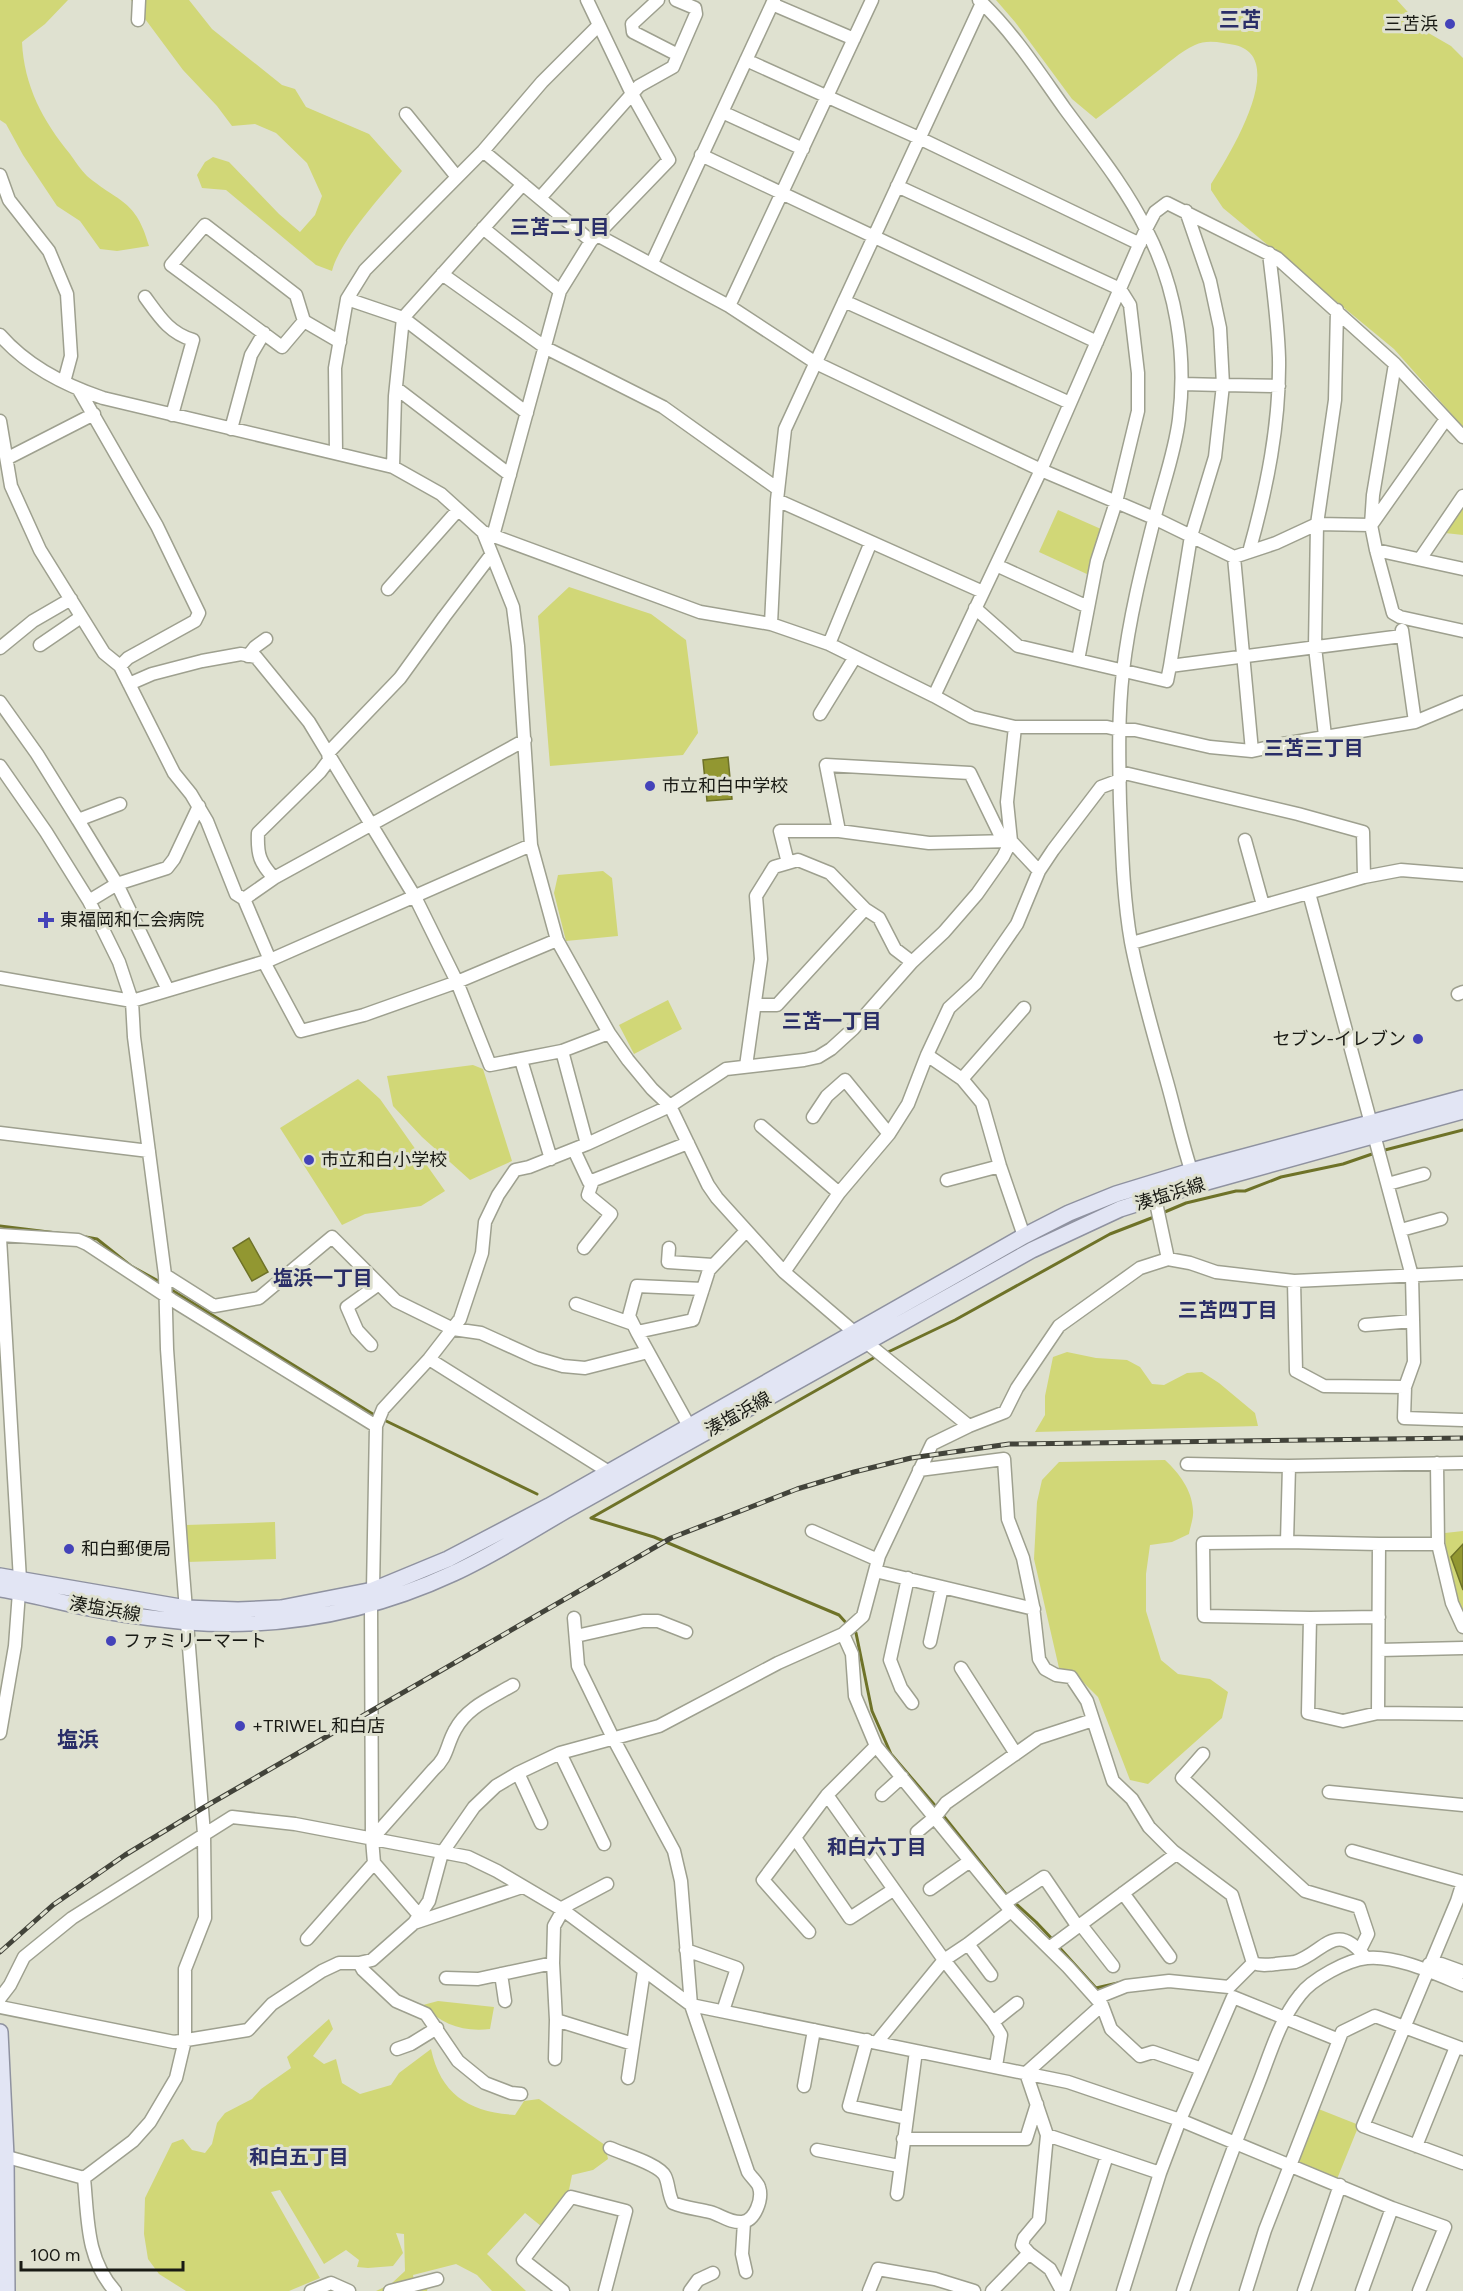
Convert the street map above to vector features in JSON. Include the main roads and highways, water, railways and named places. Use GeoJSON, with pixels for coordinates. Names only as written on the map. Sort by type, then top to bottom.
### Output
{"type":"FeatureCollection","features":[{"type":"Feature","properties":{"kind":"main road","name":"湊塩浜線"},"geometry":{"type":"LineString","coordinates":[[0,1576],[19,1586],[96,1610],[187,1615],[241,1624],[295,1621],[328,1616],[448,1559],[609,1472],[1024,1236],[1069,1213],[1116,1194],[1194,1178],[1373,1129],[1463,1098]]}},
{"type":"Feature","properties":{"kind":"main road","name":"湊塩浜線"},"geometry":{"type":"LineString","coordinates":[[1373,1129],[1463,1111]]}},
{"type":"Feature","properties":{"kind":"main road","name":"湊塩浜線"},"geometry":{"type":"LineString","coordinates":[[372,1597],[434,1582],[490,1555],[586,1499],[1058,1237],[1120,1209],[1155,1198],[1194,1178]]}},
{"type":"Feature","properties":{"kind":"main road","name":"湊塩浜線"},"geometry":{"type":"LineString","coordinates":[[0,1589],[19,1586]]}},
{"type":"Feature","properties":{"kind":"main road"},"geometry":{"type":"LineString","coordinates":[[0,2032],[7,2291]]}},
{"type":"Feature","properties":{"kind":"waterway"},"geometry":{"type":"LineString","coordinates":[[1381,1151],[1463,1130]]}},
{"type":"Feature","properties":{"kind":"waterway"},"geometry":{"type":"LineString","coordinates":[[1160,1214],[1186,1203],[1245,1191],[1281,1177],[1343,1164],[1375,1153]]}},
{"type":"Feature","properties":{"kind":"waterway"},"geometry":{"type":"LineString","coordinates":[[886,1353],[955,1320],[1110,1234],[1154,1217]]}},
{"type":"Feature","properties":{"kind":"waterway"},"geometry":{"type":"LineString","coordinates":[[0,1226],[65,1234]]}},
{"type":"Feature","properties":{"kind":"waterway"},"geometry":{"type":"LineString","coordinates":[[86,1237],[97,1239],[131,1266],[162,1283]]}},
{"type":"Feature","properties":{"kind":"waterway"},"geometry":{"type":"LineString","coordinates":[[170,1289],[376,1416]]}},
{"type":"Feature","properties":{"kind":"waterway"},"geometry":{"type":"LineString","coordinates":[[591,1518],[877,1356]]}},
{"type":"Feature","properties":{"kind":"waterway"},"geometry":{"type":"LineString","coordinates":[[382,1419],[537,1494]]}},
{"type":"Feature","properties":{"kind":"waterway"},"geometry":{"type":"LineString","coordinates":[[591,1518],[654,1537],[839,1615],[848,1625]]}},
{"type":"Feature","properties":{"kind":"waterway"},"geometry":{"type":"LineString","coordinates":[[853,1630],[856,1633],[872,1711],[891,1754],[938,1809]]}},
{"type":"Feature","properties":{"kind":"waterway"},"geometry":{"type":"LineString","coordinates":[[942,1814],[1009,1898]]}},
{"type":"Feature","properties":{"kind":"waterway"},"geometry":{"type":"LineString","coordinates":[[1014,1902],[1054,1941]]}},
{"type":"Feature","properties":{"kind":"waterway"},"geometry":{"type":"LineString","coordinates":[[1058,1946],[1096,1988],[1122,1982]]}},
{"type":"Feature","properties":{"kind":"railway"},"geometry":{"type":"LineString","coordinates":[[0,1952],[53,1905],[125,1855],[201,1809],[671,1538],[797,1489],[911,1458],[1009,1444],[1463,1438]]}},
{"type":"Feature","properties":{"kind":"place","name":"三苫浜"},"geometry":{"type":"Point","coordinates":[1450,24]}},
{"type":"Feature","properties":{"kind":"place","name":"市立和白中学校"},"geometry":{"type":"Point","coordinates":[650,786]}},
{"type":"Feature","properties":{"kind":"place","name":"東福岡和仁会病院"},"geometry":{"type":"Point","coordinates":[46,920]}},
{"type":"Feature","properties":{"kind":"place","name":"セブン-イレブン"},"geometry":{"type":"Point","coordinates":[1418,1039]}},
{"type":"Feature","properties":{"kind":"place","name":"市立和白小学校"},"geometry":{"type":"Point","coordinates":[309,1160]}},
{"type":"Feature","properties":{"kind":"place","name":"和白郵便局"},"geometry":{"type":"Point","coordinates":[69,1549]}},
{"type":"Feature","properties":{"kind":"place","name":"ファミリーマート"},"geometry":{"type":"Point","coordinates":[111,1641]}},
{"type":"Feature","properties":{"kind":"place","name":"+TRIWEL 和白店"},"geometry":{"type":"Point","coordinates":[240,1726]}},
{"type":"Feature","properties":{"kind":"district","name":"三苫"},"geometry":{"type":"Point","coordinates":[1240,19]}},
{"type":"Feature","properties":{"kind":"district","name":"三苫二丁目"},"geometry":{"type":"Point","coordinates":[560,227]}},
{"type":"Feature","properties":{"kind":"district","name":"三苫三丁目"},"geometry":{"type":"Point","coordinates":[1314,748]}},
{"type":"Feature","properties":{"kind":"district","name":"三苫一丁目"},"geometry":{"type":"Point","coordinates":[832,1021]}},
{"type":"Feature","properties":{"kind":"district","name":"塩浜一丁目"},"geometry":{"type":"Point","coordinates":[323,1278]}},
{"type":"Feature","properties":{"kind":"district","name":"三苫四丁目"},"geometry":{"type":"Point","coordinates":[1228,1310]}},
{"type":"Feature","properties":{"kind":"district","name":"塩浜"},"geometry":{"type":"Point","coordinates":[78,1739]}},
{"type":"Feature","properties":{"kind":"district","name":"和白六丁目"},"geometry":{"type":"Point","coordinates":[877,1847]}},
{"type":"Feature","properties":{"kind":"district","name":"和白五丁目"},"geometry":{"type":"Point","coordinates":[299,2157]}}]}
